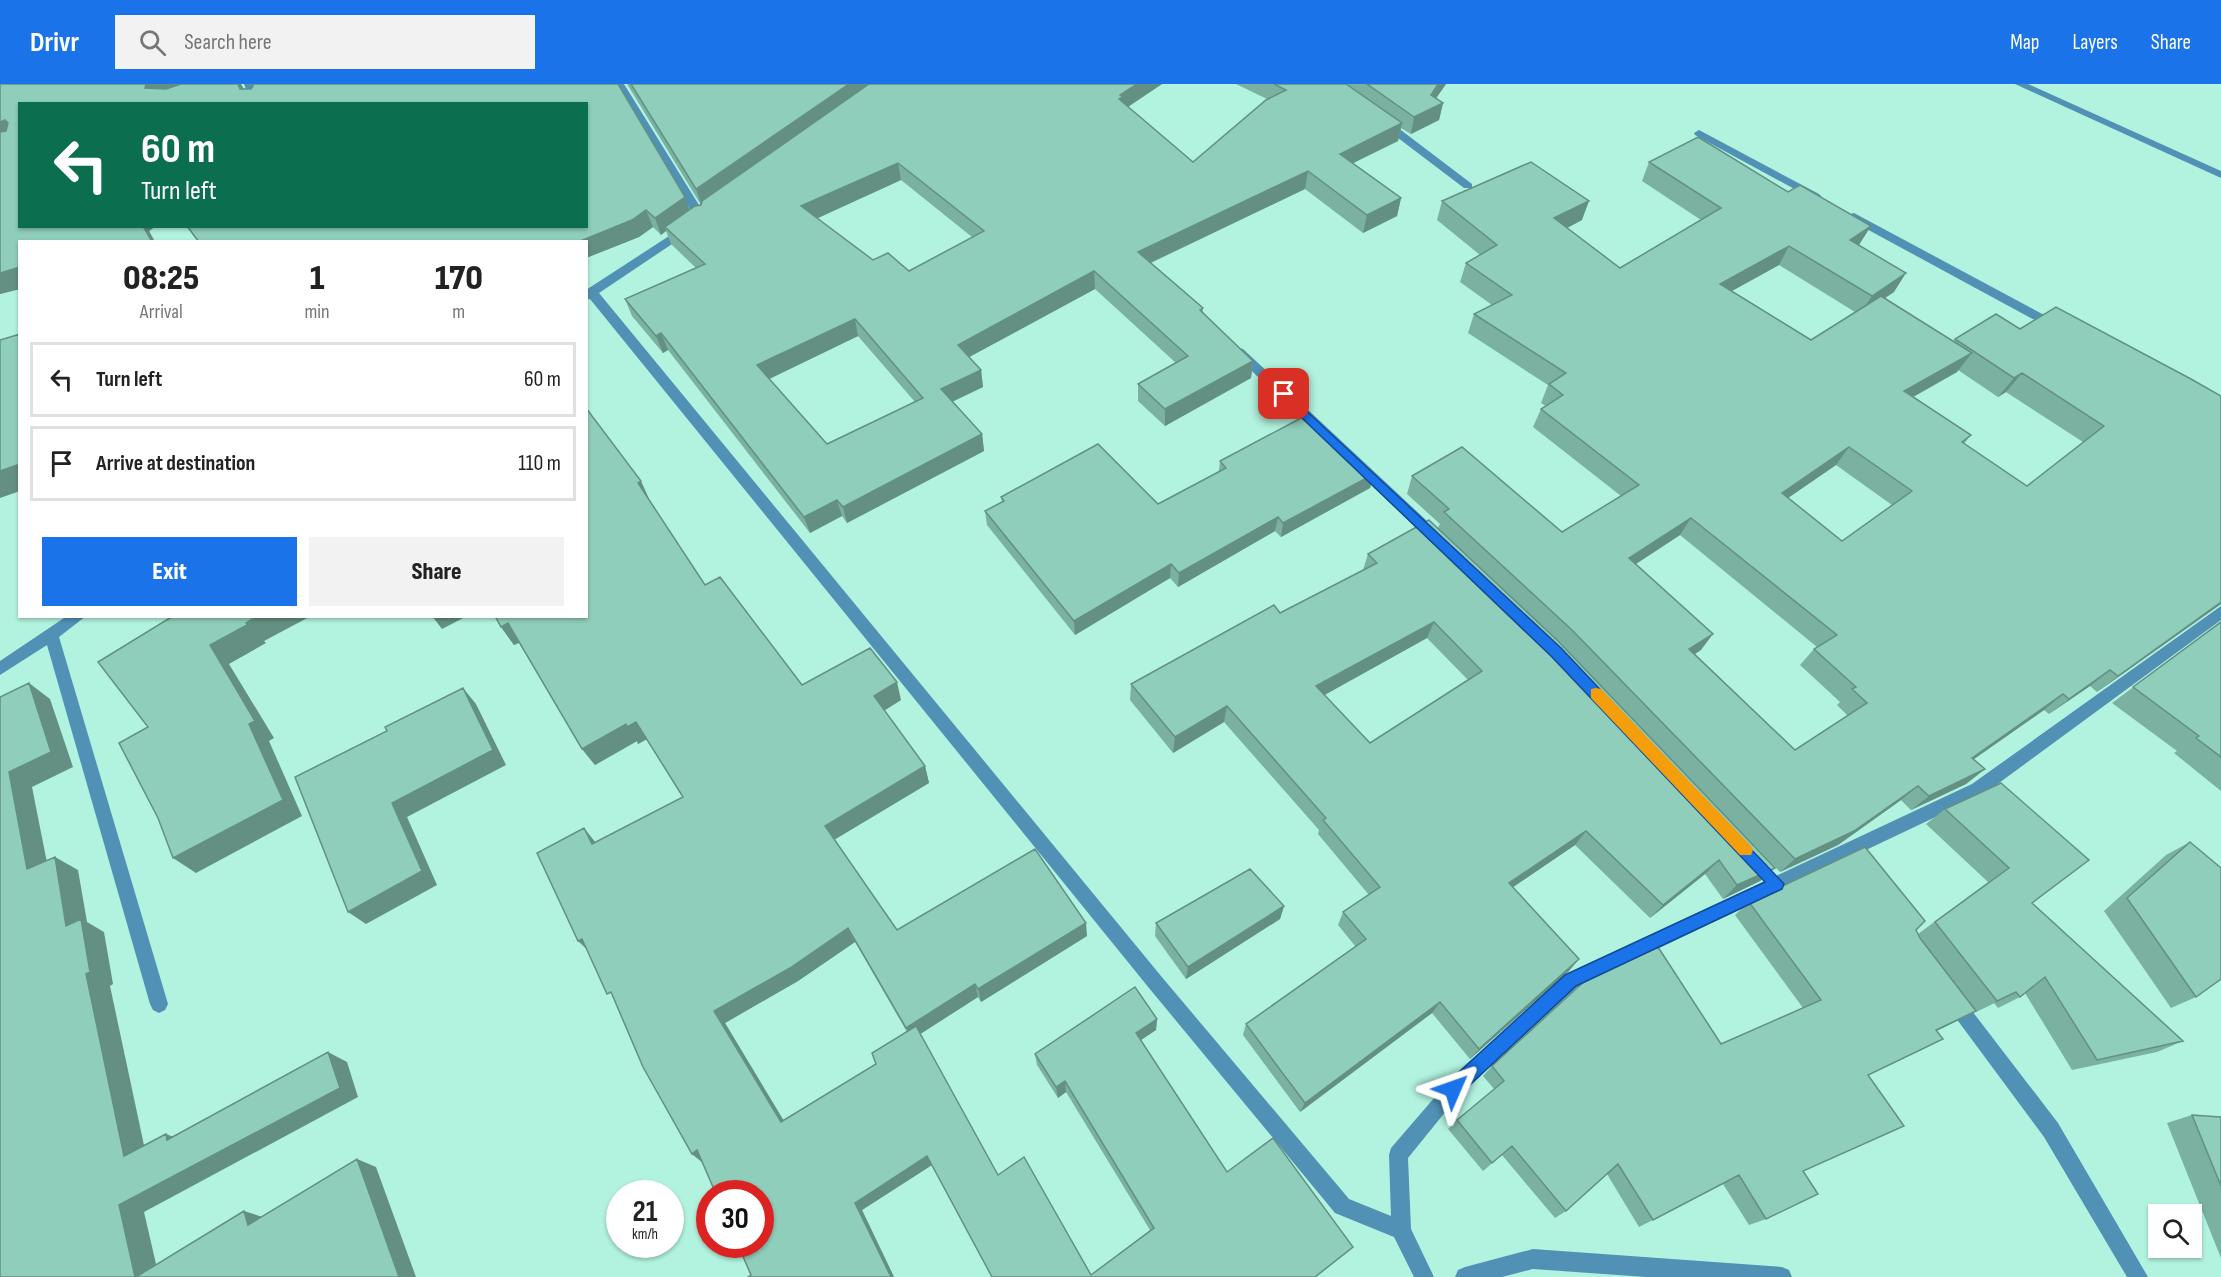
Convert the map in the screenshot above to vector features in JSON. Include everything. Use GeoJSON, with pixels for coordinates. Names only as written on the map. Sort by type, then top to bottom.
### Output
{"type":"FeatureCollection","features":[{"type":"Feature","properties":{"kind":"street"},"geometry":{"type":"LineString","coordinates":[[249,84],[256,102]]}},
{"type":"Feature","properties":{"kind":"street"},"geometry":{"type":"LineString","coordinates":[[619,84],[705,215],[590,295],[1342,1206],[1401,1230]]}},
{"type":"Feature","properties":{"kind":"street"},"geometry":{"type":"LineString","coordinates":[[2020,84],[2221,174]]}},
{"type":"Feature","properties":{"kind":"street"},"geometry":{"type":"LineString","coordinates":[[1380,119],[1468,186]]}},
{"type":"Feature","properties":{"kind":"street"},"geometry":{"type":"LineString","coordinates":[[1699,133],[1824,201]]}},
{"type":"Feature","properties":{"kind":"street"},"geometry":{"type":"LineString","coordinates":[[1845,212],[2064,331]]}},
{"type":"Feature","properties":{"kind":"street"},"geometry":{"type":"LineString","coordinates":[[1233,346],[1445,547]]}},
{"type":"Feature","properties":{"kind":"street"},"geometry":{"type":"LineString","coordinates":[[1424,1277],[1401,1230],[1398,1155],[1453,1089],[1571,981],[1773,880],[1978,789],[2221,612]]}},
{"type":"Feature","properties":{"kind":"street"},"geometry":{"type":"LineString","coordinates":[[0,669],[76,618]]}},
{"type":"Feature","properties":{"kind":"street"},"geometry":{"type":"LineString","coordinates":[[51,634],[159,1004]]}},
{"type":"Feature","properties":{"kind":"street"},"geometry":{"type":"LineString","coordinates":[[1945,990],[2051,1130],[2138,1277]]}},
{"type":"Feature","properties":{"kind":"street"},"geometry":{"type":"LineString","coordinates":[[1465,1277],[1533,1259],[1782,1277]]}},
{"type":"Feature","properties":{"kind":"building"},"geometry":{"type":"Polygon","coordinates":[[[0,84],[146,84],[145,88],[166,89],[181,84],[238,84],[240,89],[251,89],[253,84],[618,84],[685,197],[655,218],[646,210],[632,220],[583,240],[198,240],[188,228],[588,228],[588,102],[18,102],[18,228],[144,228],[151,240],[18,240],[18,268],[0,273],[0,132],[6,131],[8,123],[5,120],[0,122],[0,84]]]}},
{"type":"Feature","properties":{"kind":"building"},"geometry":{"type":"Polygon","coordinates":[[[631,84],[849,84],[696,189],[631,84]]]}},
{"type":"Feature","properties":{"kind":"building"},"geometry":{"type":"Polygon","coordinates":[[[869,84],[1137,84],[1120,95],[1123,97],[1119,99],[1193,162],[1266,100],[1286,90],[1274,84],[1346,84],[1402,123],[1340,154],[1401,198],[1367,215],[1308,171],[1138,252],[1203,308],[1200,310],[1253,361],[1165,409],[1138,384],[1188,356],[1094,271],[958,345],[981,370],[941,389],[982,434],[843,507],[837,500],[804,517],[661,333],[656,336],[625,299],[705,264],[665,227],[695,206],[701,205],[702,201],[869,84]],[[898,163],[801,206],[873,260],[888,253],[909,271],[984,231],[898,163]],[[855,319],[757,365],[827,444],[923,398],[855,319]]]}},
{"type":"Feature","properties":{"kind":"building"},"geometry":{"type":"Polygon","coordinates":[[[1367,84],[1438,84],[1431,95],[1443,103],[1414,117],[1367,84]]]}},
{"type":"Feature","properties":{"kind":"building"},"geometry":{"type":"Polygon","coordinates":[[[1698,137],[1788,192],[1800,185],[1871,226],[1850,240],[1906,273],[1872,296],[1789,246],[1720,284],[1811,340],[1881,296],[1972,353],[1904,391],[1971,435],[1962,442],[2027,486],[2104,426],[2022,373],[2014,378],[1955,339],[1996,314],[2020,329],[2056,307],[2221,396],[2221,602],[2118,676],[2110,670],[2069,699],[2063,694],[1972,758],[1985,769],[1929,796],[1918,786],[1854,831],[1795,859],[1572,630],[1444,512],[1449,509],[1412,476],[1462,447],[1562,532],[1639,485],[1541,409],[1563,395],[1549,384],[1566,373],[1474,314],[1512,295],[1466,263],[1497,245],[1442,201],[1531,162],[1589,201],[1554,218],[1620,268],[1721,208],[1649,162],[1698,137]],[[1849,447],[1782,493],[1842,541],[1912,491],[1849,447]],[[1691,518],[1629,558],[1713,634],[1689,649],[1795,750],[1867,703],[1852,689],[1856,687],[1814,649],[1837,635],[1691,518]]]}},
{"type":"Feature","properties":{"kind":"building"},"geometry":{"type":"Polygon","coordinates":[[[18,335],[18,465],[0,471],[0,340],[18,335]]]}},
{"type":"Feature","properties":{"kind":"building"},"geometry":{"type":"Polygon","coordinates":[[[588,411],[641,481],[638,483],[705,585],[720,577],[802,685],[870,648],[897,682],[874,696],[925,766],[825,826],[897,930],[1035,849],[1086,923],[978,989],[975,984],[906,1028],[848,928],[790,968],[714,1011],[781,1122],[876,1064],[872,1053],[916,1026],[998,1175],[1024,1157],[1091,1275],[1154,1228],[1065,1081],[1056,1087],[1035,1054],[1135,987],[1157,1019],[1136,1033],[1227,1172],[1273,1138],[1353,1247],[1315,1277],[992,1277],[927,1156],[855,1203],[891,1277],[748,1277],[751,1275],[744,1258],[774,1258],[774,1180],[710,1180],[697,1150],[692,1154],[643,1067],[611,992],[607,994],[582,939],[578,941],[537,853],[584,828],[592,844],[683,797],[636,722],[627,727],[626,724],[582,749],[508,623],[501,627],[496,618],[588,618],[588,411]]]}},
{"type":"Feature","properties":{"kind":"building"},"geometry":{"type":"Polygon","coordinates":[[[1303,417],[1338,449],[1343,447],[1374,474],[1283,523],[1278,517],[1179,573],[1171,564],[1074,621],[985,511],[1004,501],[1001,497],[1098,444],[1158,504],[1226,468],[1220,461],[1303,417]]]}},
{"type":"Feature","properties":{"kind":"building"},"geometry":{"type":"Polygon","coordinates":[[[1429,520],[1558,641],[1775,868],[1737,885],[1719,860],[1663,905],[1586,831],[1509,883],[1579,959],[1479,1049],[1440,1002],[1305,1103],[1246,1024],[1366,939],[1343,912],[1380,887],[1323,820],[1326,818],[1227,706],[1175,737],[1131,684],[1274,605],[1280,613],[1377,563],[1368,554],[1429,520]],[[1434,622],[1316,686],[1370,743],[1482,671],[1434,622]]]}},
{"type":"Feature","properties":{"kind":"building"},"geometry":{"type":"Polygon","coordinates":[[[170,618],[254,618],[246,623],[247,625],[210,645],[255,721],[249,724],[283,800],[173,858],[158,818],[119,743],[148,727],[98,662],[170,618]]]}},
{"type":"Feature","properties":{"kind":"building"},"geometry":{"type":"Polygon","coordinates":[[[2221,622],[2221,757],[2196,738],[2199,736],[2133,687],[2221,622]]]}},
{"type":"Feature","properties":{"kind":"building"},"geometry":{"type":"Polygon","coordinates":[[[29,683],[51,752],[9,772],[27,869],[55,857],[66,926],[81,919],[90,972],[86,974],[124,1156],[166,1134],[167,1140],[328,1052],[340,1088],[119,1205],[135,1277],[0,1277],[0,697],[29,683]]]}},
{"type":"Feature","properties":{"kind":"building"},"geometry":{"type":"Polygon","coordinates":[[[463,688],[493,750],[392,803],[422,871],[348,912],[295,777],[387,731],[385,727],[463,688]]]}},
{"type":"Feature","properties":{"kind":"building"},"geometry":{"type":"Polygon","coordinates":[[[2001,783],[2089,860],[2032,903],[2183,1041],[2097,1060],[2045,977],[2020,997],[2016,992],[1997,1001],[1935,922],[2009,868],[1945,809],[2001,783]]]}},
{"type":"Feature","properties":{"kind":"building"},"geometry":{"type":"Polygon","coordinates":[[[2190,842],[2221,868],[2221,979],[2196,997],[2127,898],[2190,842]]]}},
{"type":"Feature","properties":{"kind":"building"},"geometry":{"type":"Polygon","coordinates":[[[1865,847],[1925,921],[1916,930],[1920,938],[1976,1011],[1936,1030],[1943,1039],[1868,1075],[1904,1126],[1803,1171],[1818,1194],[1766,1219],[1739,1175],[1653,1220],[1618,1164],[1566,1211],[1512,1146],[1492,1163],[1457,1120],[1504,1081],[1492,1066],[1589,977],[1658,947],[1721,1044],[1821,1000],[1749,902],[1865,847]]]}},
{"type":"Feature","properties":{"kind":"building"},"geometry":{"type":"Polygon","coordinates":[[[1250,869],[1284,906],[1188,967],[1156,923],[1250,869]]]}},
{"type":"Feature","properties":{"kind":"building"},"geometry":{"type":"Polygon","coordinates":[[[2192,1115],[2221,1117],[2221,1186],[2192,1115]]]}},
{"type":"Feature","properties":{"kind":"building"},"geometry":{"type":"Polygon","coordinates":[[[357,1159],[399,1277],[136,1277],[244,1211],[248,1225],[357,1159]]]}},
{"type":"Feature","properties":{"kind":"slow traffic"},"geometry":{"type":"LineString","coordinates":[[1596,694],[1745,850]]}},
{"type":"Feature","properties":{"kind":"route"},"geometry":{"type":"LineString","coordinates":[[1284,394],[1556,652],[1777,884],[1571,981],[1453,1089]]}}]}
